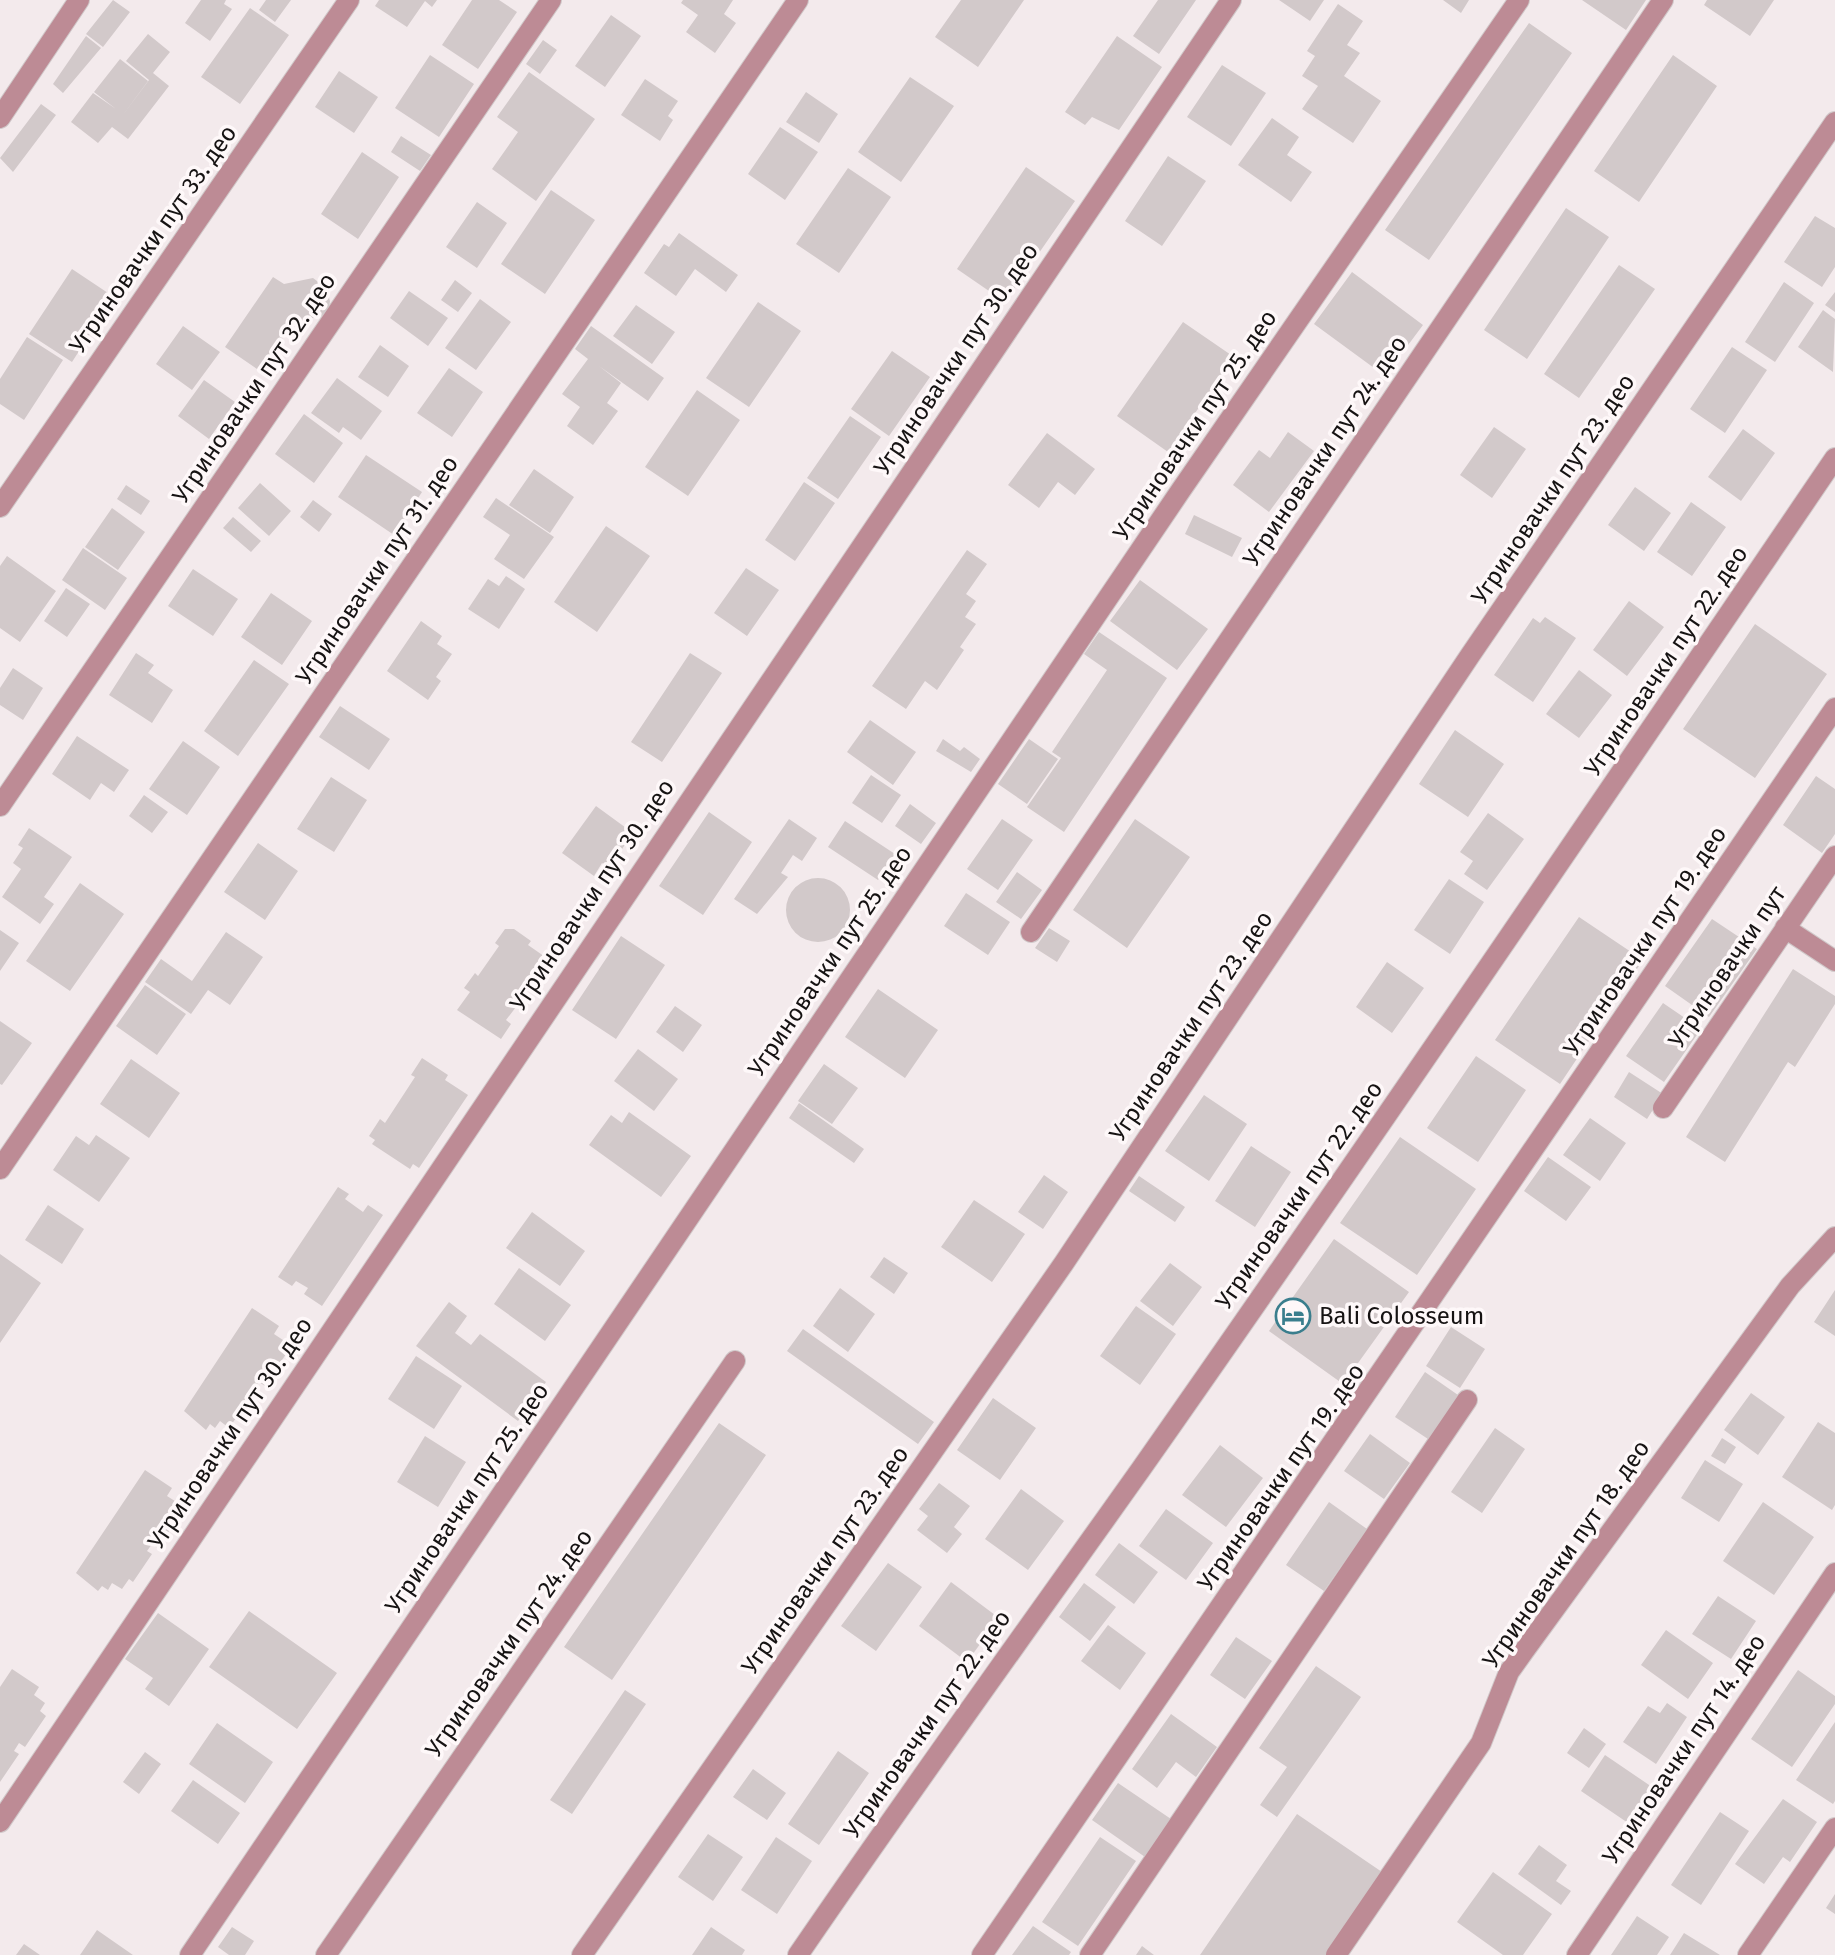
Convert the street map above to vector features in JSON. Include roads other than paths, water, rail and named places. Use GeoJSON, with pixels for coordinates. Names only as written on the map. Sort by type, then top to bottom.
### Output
{"type":"FeatureCollection","features":[{"type":"Feature","properties":{"kind":"street"},"geometry":{"type":"LineString","coordinates":[[0,118],[79,0]]}},
{"type":"Feature","properties":{"kind":"street","name":"Угриновачки пут 33. део"},"geometry":{"type":"LineString","coordinates":[[0,507],[349,0]]}},
{"type":"Feature","properties":{"kind":"street","name":"Угриновачки пут 32. део"},"geometry":{"type":"LineString","coordinates":[[0,806],[551,0]]}},
{"type":"Feature","properties":{"kind":"street","name":"Угриновачки пут 31. део"},"geometry":{"type":"LineString","coordinates":[[0,1169],[798,0]]}},
{"type":"Feature","properties":{"kind":"street","name":"Угриновачки пут 30. део"},"geometry":{"type":"LineString","coordinates":[[0,1822],[1231,0]]}},
{"type":"Feature","properties":{"kind":"street","name":"Угриновачки пут 25. део"},"geometry":{"type":"LineString","coordinates":[[190,1955],[1181,490],[1519,0]]}},
{"type":"Feature","properties":{"kind":"street","name":"Угриновачки пут 24. део"},"geometry":{"type":"LineString","coordinates":[[1031,932],[1663,0]]}},
{"type":"Feature","properties":{"kind":"street","name":"Угриновачки пут 23. део"},"geometry":{"type":"LineString","coordinates":[[582,1955],[1064,1263],[1471,654],[1835,122]]}},
{"type":"Feature","properties":{"kind":"street","name":"Угриновачки пут 22. део"},"geometry":{"type":"LineString","coordinates":[[798,1955],[916,1782],[1139,1471],[1479,982],[1835,458]]}},
{"type":"Feature","properties":{"kind":"street","name":"Угриновачки пут 19. део"},"geometry":{"type":"LineString","coordinates":[[982,1955],[1835,708]]}},
{"type":"Feature","properties":{"kind":"street","name":"Угриновачки пут"},"geometry":{"type":"LineString","coordinates":[[1663,1108],[1835,856]]}},
{"type":"Feature","properties":{"kind":"street"},"geometry":{"type":"LineString","coordinates":[[1785,928],[1835,961]]}},
{"type":"Feature","properties":{"kind":"street","name":"Угриновачки пут 18. део"},"geometry":{"type":"LineString","coordinates":[[1336,1955],[1481,1743],[1509,1672],[1790,1286],[1835,1237]]}},
{"type":"Feature","properties":{"kind":"street","name":"Угриновачки пут 24. део"},"geometry":{"type":"LineString","coordinates":[[326,1955],[735,1361]]}},
{"type":"Feature","properties":{"kind":"street"},"geometry":{"type":"LineString","coordinates":[[1090,1955],[1467,1400]]}},
{"type":"Feature","properties":{"kind":"street","name":"Угриновачки пут 14. део"},"geometry":{"type":"LineString","coordinates":[[1577,1955],[1835,1573]]}},
{"type":"Feature","properties":{"kind":"street"},"geometry":{"type":"LineString","coordinates":[[1748,1955],[1835,1828]]}},
{"type":"Feature","properties":{"kind":"place","name":"Bali Colosseum"},"geometry":{"type":"Point","coordinates":[1293,1316]}}]}
